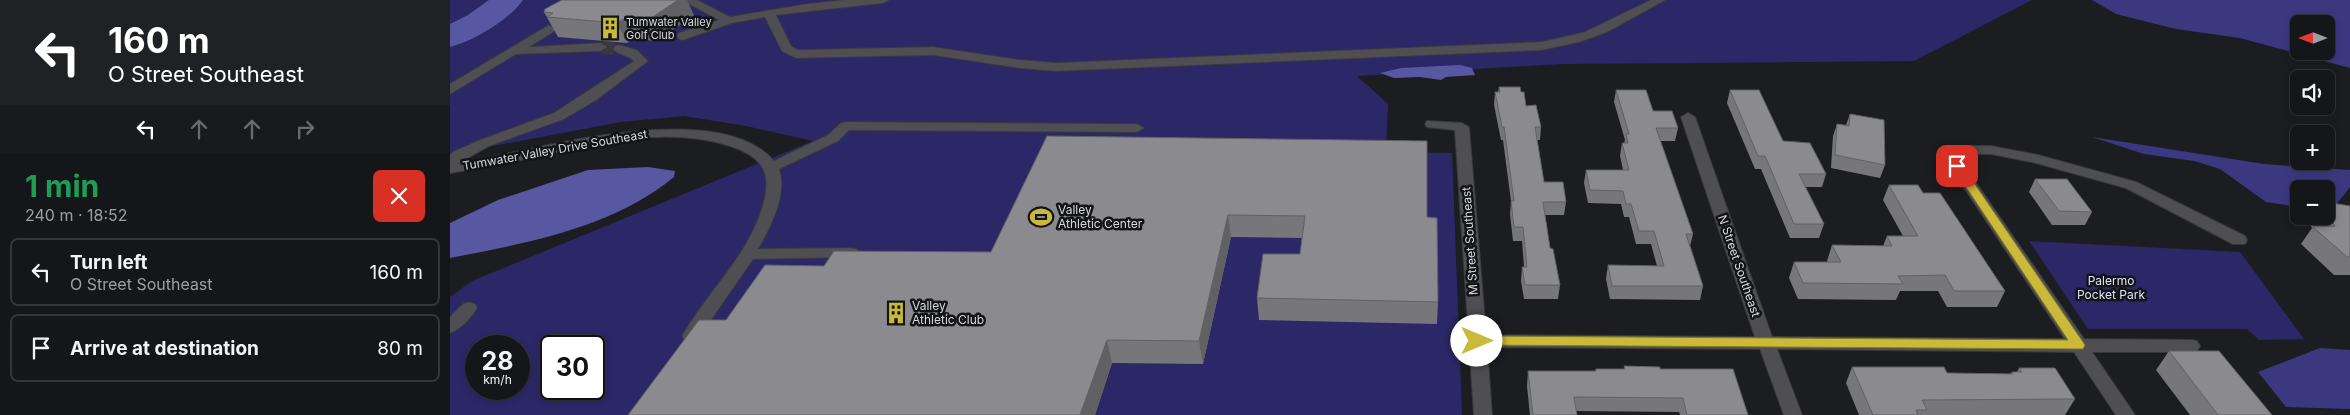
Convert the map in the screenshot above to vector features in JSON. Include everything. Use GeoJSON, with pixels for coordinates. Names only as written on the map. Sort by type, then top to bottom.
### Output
{"type":"FeatureCollection","features":[{"type":"Feature","properties":{"kind":"street"},"geometry":{"type":"LineString","coordinates":[[688,0],[728,20]]}},
{"type":"Feature","properties":{"kind":"street"},"geometry":{"type":"LineString","coordinates":[[826,6],[840,0]]}},
{"type":"Feature","properties":{"kind":"street"},"geometry":{"type":"LineString","coordinates":[[684,36],[728,20],[883,0]]}},
{"type":"Feature","properties":{"kind":"street"},"geometry":{"type":"LineString","coordinates":[[770,14],[786,48],[796,54],[933,51],[1020,64],[1056,67],[1542,46],[1601,32],[1659,0]]}},
{"type":"Feature","properties":{"kind":"street"},"geometry":{"type":"LineString","coordinates":[[450,90],[549,29]]}},
{"type":"Feature","properties":{"kind":"street"},"geometry":{"type":"LineString","coordinates":[[512,52],[601,47]]}},
{"type":"Feature","properties":{"kind":"street"},"geometry":{"type":"LineString","coordinates":[[450,162],[468,150],[534,126],[578,106],[642,61],[633,54],[620,49]]}},
{"type":"Feature","properties":{"kind":"street","name":"N Street Southeast"},"geometry":{"type":"LineString","coordinates":[[1688,117],[1766,343],[1793,415]]}},
{"type":"Feature","properties":{"kind":"street","name":"M Street Southeast"},"geometry":{"type":"LineString","coordinates":[[1432,124],[1462,127],[1483,415]]}},
{"type":"Feature","properties":{"kind":"street"},"geometry":{"type":"LineString","coordinates":[[679,352],[748,254],[764,218],[773,190],[774,175],[770,168],[833,138],[846,126],[1137,128]]}},
{"type":"Feature","properties":{"kind":"street","name":"Tumwater Valley Drive Southeast"},"geometry":{"type":"LineString","coordinates":[[450,169],[602,140],[663,132],[704,136],[733,142],[753,150],[766,160],[770,168]]}},
{"type":"Feature","properties":{"kind":"street"},"geometry":{"type":"LineString","coordinates":[[2126,415],[1946,150],[1991,150],[2038,159],[2132,185],[2239,240]]}},
{"type":"Feature","properties":{"kind":"street"},"geometry":{"type":"LineString","coordinates":[[748,254],[865,253]]}},
{"type":"Feature","properties":{"kind":"street"},"geometry":{"type":"LineString","coordinates":[[450,327],[469,308]]}},
{"type":"Feature","properties":{"kind":"street"},"geometry":{"type":"LineString","coordinates":[[1477,341],[2191,346]]}},
{"type":"Feature","properties":{"kind":"green space","name":"Valley Athletic Center"},"geometry":{"type":"Polygon","coordinates":[[[450,0],[2032,0],[1914,61],[1561,64],[1357,76],[1388,104],[1386,152],[1452,153],[1462,415],[450,415],[450,297],[472,281],[813,141],[746,126],[684,116],[621,122],[450,154],[450,0]]]}},
{"type":"Feature","properties":{"kind":"green space","name":"Palermo Pocket Park"},"geometry":{"type":"Polygon","coordinates":[[[2029,241],[2240,252],[2304,339],[2259,340],[2247,329],[2088,329],[2029,241]]]}},
{"type":"Feature","properties":{"kind":"shaded area"},"geometry":{"type":"Polygon","coordinates":[[[2092,0],[2350,0],[2350,68],[2321,60],[2335,60],[2335,15],[2290,15],[2290,52],[2240,38],[2176,29],[2116,14],[2092,0]]]}},
{"type":"Feature","properties":{"kind":"shaded area"},"geometry":{"type":"Polygon","coordinates":[[[1460,65],[1472,68],[1475,75],[1446,77],[1441,80],[1420,77],[1394,78],[1380,73],[1401,68],[1460,65]]]}},
{"type":"Feature","properties":{"kind":"shaded area"},"geometry":{"type":"Polygon","coordinates":[[[2092,137],[2264,164],[2290,166],[2290,170],[2350,170],[2350,187],[2335,206],[2335,180],[2290,180],[2290,206],[2266,202],[2220,169],[2194,161],[2144,154],[2092,137]]]}},
{"type":"Feature","properties":{"kind":"shaded area"},"geometry":{"type":"Polygon","coordinates":[[[648,167],[675,171],[674,177],[650,195],[624,209],[568,231],[450,258],[450,223],[498,200],[588,170],[648,167]]]}},
{"type":"Feature","properties":{"kind":"shaded area"},"geometry":{"type":"Polygon","coordinates":[[[2320,348],[2350,350],[2350,409],[2286,407],[2258,372],[2320,348]]]}},
{"type":"Feature","properties":{"kind":"building"},"geometry":{"type":"Polygon","coordinates":[[[562,0],[678,0],[647,21],[623,19],[617,23],[547,17],[553,13],[544,12],[545,9],[562,0]]]}},
{"type":"Feature","properties":{"kind":"building"},"geometry":{"type":"Polygon","coordinates":[[[1499,87],[1520,87],[1521,92],[1524,92],[1526,106],[1536,105],[1541,127],[1535,127],[1544,182],[1563,182],[1566,202],[1543,202],[1550,248],[1553,249],[1560,285],[1525,285],[1522,267],[1527,267],[1523,227],[1514,227],[1511,201],[1514,201],[1504,127],[1502,127],[1495,92],[1500,92],[1499,87]]]}},
{"type":"Feature","properties":{"kind":"building"},"geometry":{"type":"Polygon","coordinates":[[[1616,90],[1646,90],[1653,111],[1672,111],[1678,128],[1656,128],[1693,234],[1686,234],[1703,286],[1612,286],[1608,265],[1664,266],[1654,231],[1639,231],[1631,204],[1626,204],[1623,191],[1590,190],[1586,170],[1629,170],[1622,143],[1628,143],[1626,134],[1629,134],[1616,90]]]}},
{"type":"Feature","properties":{"kind":"building"},"geometry":{"type":"Polygon","coordinates":[[[1730,90],[1759,90],[1783,141],[1810,143],[1826,174],[1799,174],[1824,224],[1794,224],[1765,156],[1758,156],[1730,90]]]}},
{"type":"Feature","properties":{"kind":"building"},"geometry":{"type":"Polygon","coordinates":[[[1850,114],[1884,120],[1885,165],[1835,155],[1837,124],[1849,126],[1850,114]]]}},
{"type":"Feature","properties":{"kind":"building"},"geometry":{"type":"Polygon","coordinates":[[[1047,136],[1427,141],[1427,217],[1437,218],[1438,302],[1257,298],[1263,254],[1300,254],[1305,216],[1228,215],[1199,341],[1107,340],[1080,415],[628,415],[699,320],[726,320],[765,265],[824,266],[834,251],[991,252],[1047,136]]]}},
{"type":"Feature","properties":{"kind":"building"},"geometry":{"type":"Polygon","coordinates":[[[2035,179],[2067,179],[2092,212],[2059,211],[2035,179]]]}},
{"type":"Feature","properties":{"kind":"building"},"geometry":{"type":"Polygon","coordinates":[[[1889,185],[1918,185],[1923,193],[1940,193],[2005,291],[1954,291],[1945,275],[1898,276],[1903,284],[1803,283],[1794,262],[1841,262],[1832,245],[1892,246],[1887,236],[1918,236],[1889,185]]]}},
{"type":"Feature","properties":{"kind":"building"},"geometry":{"type":"Polygon","coordinates":[[[2335,204],[2350,206],[2350,257],[2347,257],[2313,227],[2335,226],[2335,204]]]}},
{"type":"Feature","properties":{"kind":"building"},"geometry":{"type":"Polygon","coordinates":[[[2169,351],[2219,351],[2272,415],[2218,415],[2169,351]]]}},
{"type":"Feature","properties":{"kind":"building"},"geometry":{"type":"Polygon","coordinates":[[[1624,366],[1660,367],[1660,369],[1733,369],[1748,415],[1687,415],[1683,398],[1574,397],[1577,415],[1533,415],[1528,371],[1596,371],[1596,369],[1625,369],[1624,366]]]}},
{"type":"Feature","properties":{"kind":"building"},"geometry":{"type":"Polygon","coordinates":[[[1852,367],[1944,367],[1947,373],[2013,374],[2012,372],[2022,372],[2019,368],[2055,368],[2075,399],[1922,400],[1927,410],[1916,410],[1918,415],[1873,415],[1852,367]]]}},
{"type":"Feature","properties":{"kind":"waterway"},"geometry":{"type":"LineString","coordinates":[[450,37],[479,22],[508,0]]}},
{"type":"Feature","properties":{"kind":"tunnel"},"geometry":{"type":"LineString","coordinates":[[601,47],[619,49]]}},
{"type":"Feature","properties":{"kind":"place","name":"Tumwater Valley Golf Club"},"geometry":{"type":"Point","coordinates":[610,28]}},
{"type":"Feature","properties":{"kind":"place","name":"Valley Athletic Center"},"geometry":{"type":"Point","coordinates":[1041,217]}},
{"type":"Feature","properties":{"kind":"place","name":"Valley Athletic Club"},"geometry":{"type":"Point","coordinates":[896,313]}},
{"type":"Feature","properties":{"kind":"route"},"geometry":{"type":"LineString","coordinates":[[1477,341],[2078,345],[1957,166]]}}]}
